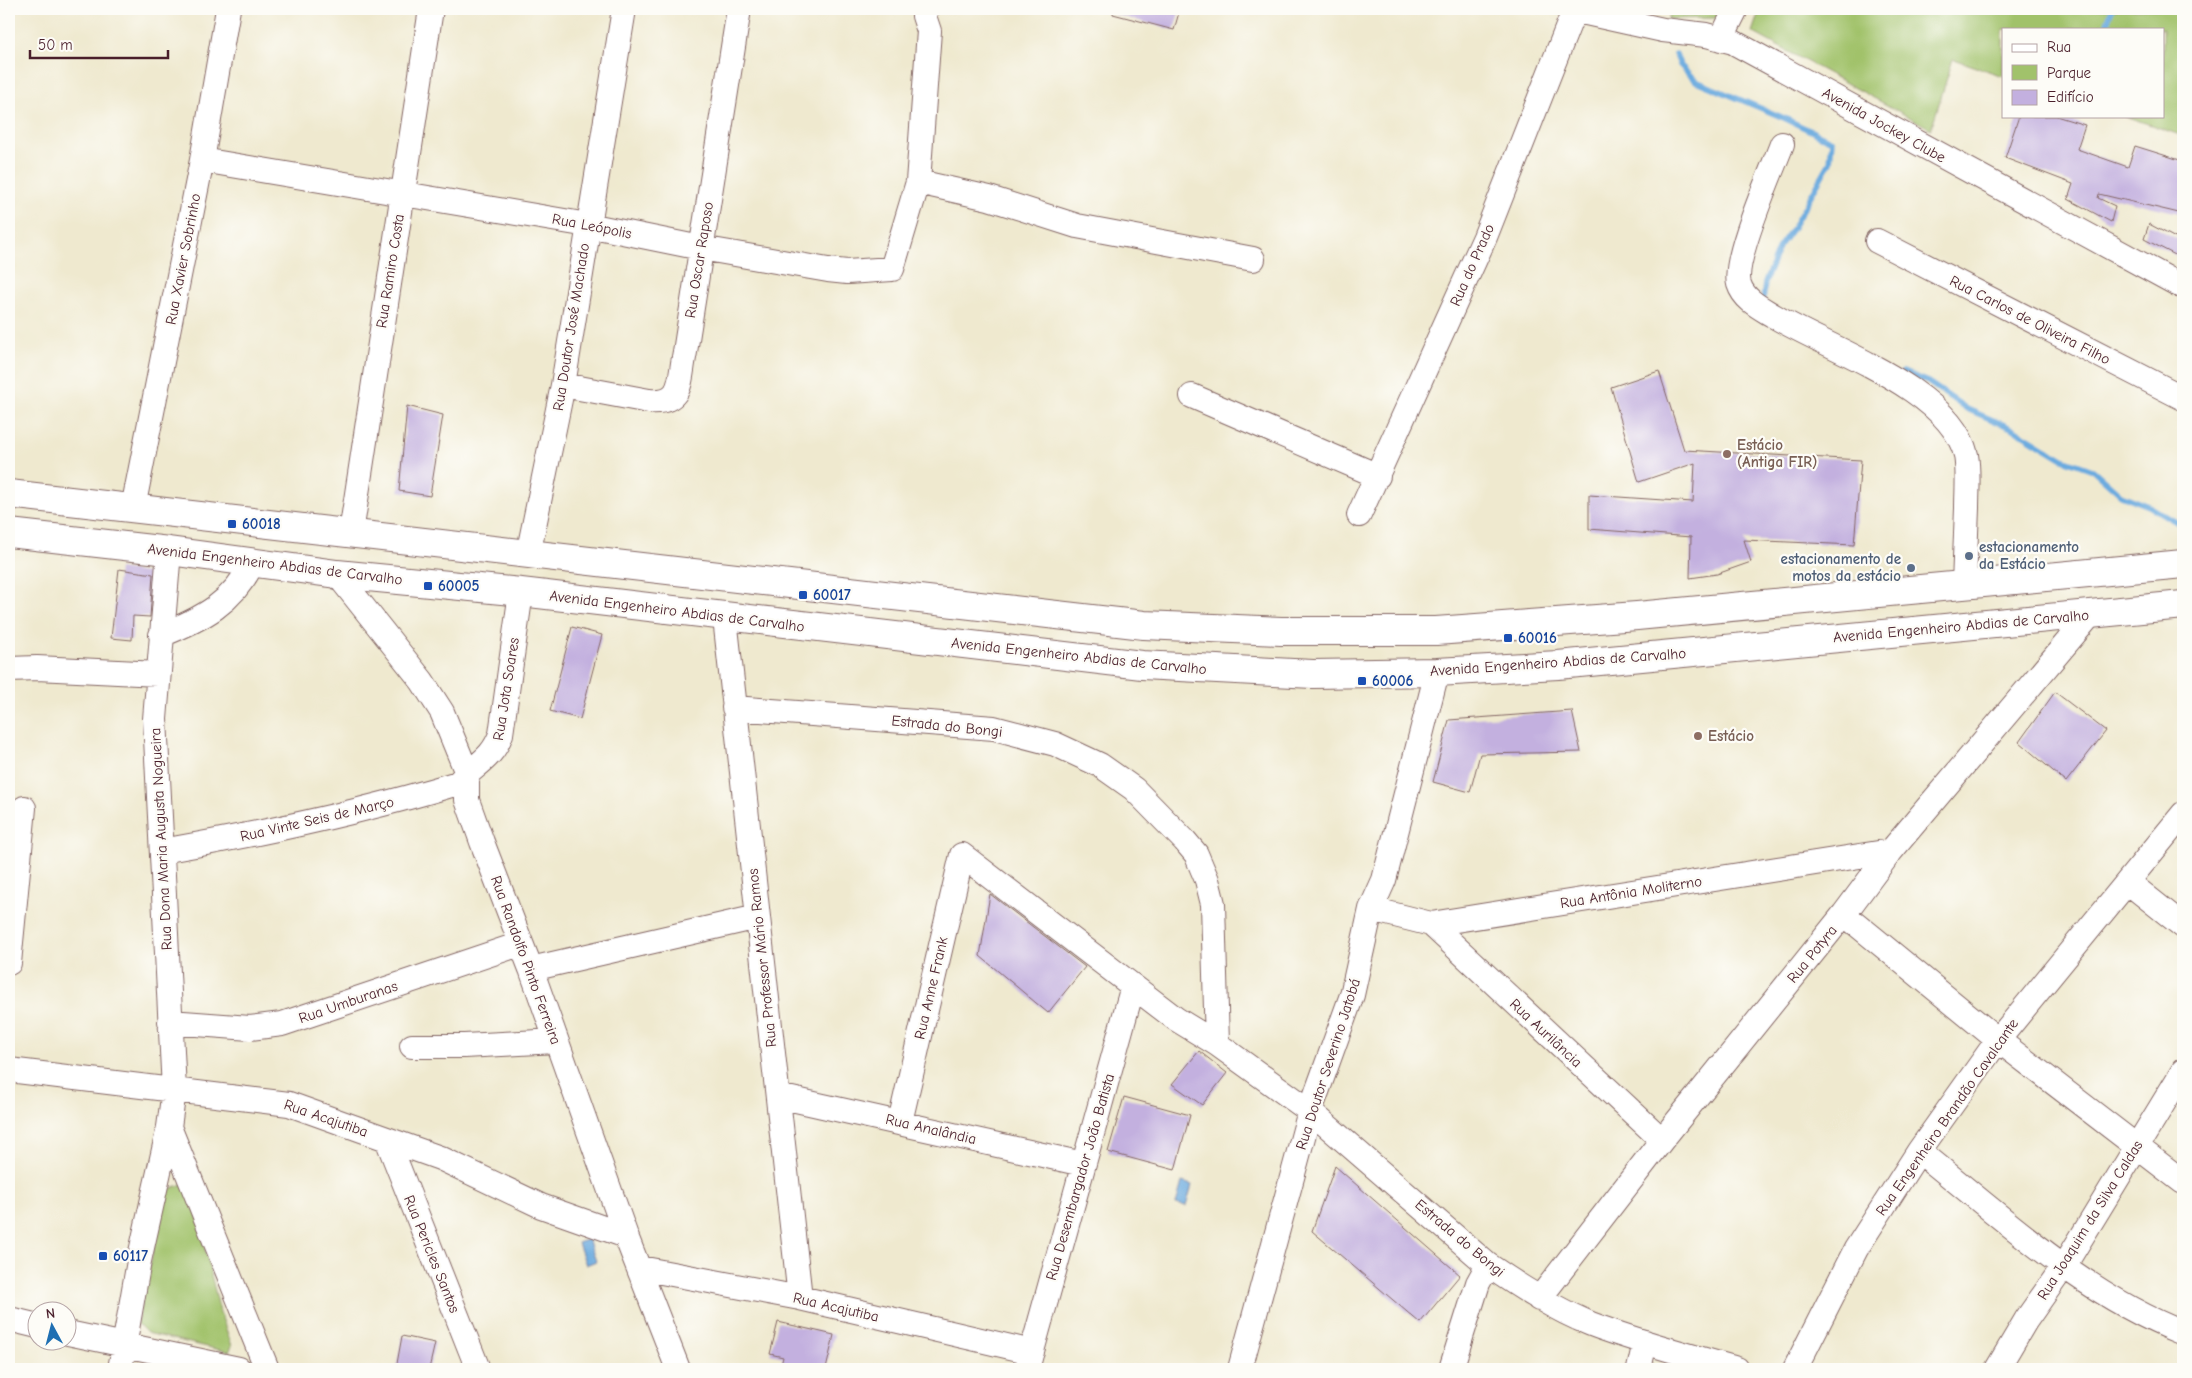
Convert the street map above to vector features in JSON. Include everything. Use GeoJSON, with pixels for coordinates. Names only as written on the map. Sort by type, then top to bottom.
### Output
{"type":"FeatureCollection","features":[{"type":"Feature","properties":{"kind":"highway"},"geometry":{"type":"LineString","coordinates":[[9,494],[1144,625],[1281,632],[1436,631],[1619,618],[2183,564]]}},
{"type":"Feature","properties":{"kind":"highway","name":"Avenida Engenheiro Abdias de Carvalho"},"geometry":{"type":"LineString","coordinates":[[9,533],[169,550],[337,574],[521,592],[725,618],[1142,665],[1313,674],[1437,672],[1558,665],[2183,605]]}},
{"type":"Feature","properties":{"kind":"street","name":"Rua Xavier Sobrinho"},"geometry":{"type":"LineString","coordinates":[[133,508],[202,160],[228,9]]}},
{"type":"Feature","properties":{"kind":"street","name":"Rua Ramiro Costa"},"geometry":{"type":"LineString","coordinates":[[351,533],[431,9]]}},
{"type":"Feature","properties":{"kind":"street","name":"Rua Doutor José Machado"},"geometry":{"type":"LineString","coordinates":[[528,555],[563,385],[624,9]]}},
{"type":"Feature","properties":{"kind":"street","name":"Rua Oscar Raposo"},"geometry":{"type":"LineString","coordinates":[[563,385],[649,401],[662,402],[674,397],[685,352],[739,9]]}},
{"type":"Feature","properties":{"kind":"street"},"geometry":{"type":"LineString","coordinates":[[926,9],[924,16],[929,31],[918,182],[989,198],[1077,226],[1253,259]]}},
{"type":"Feature","properties":{"kind":"street"},"geometry":{"type":"LineString","coordinates":[[1721,39],[1736,9]]}},
{"type":"Feature","properties":{"kind":"street","name":"Avenida Jockey Clube"},"geometry":{"type":"LineString","coordinates":[[1571,10],[1663,30],[1734,42],[2183,287]]}},
{"type":"Feature","properties":{"kind":"street","name":"Rua do Prado"},"geometry":{"type":"LineString","coordinates":[[1359,515],[1485,237],[1571,10]]}},
{"type":"Feature","properties":{"kind":"street"},"geometry":{"type":"LineString","coordinates":[[1782,144],[1739,259],[1739,284],[1752,303],[1792,327],[1896,380],[1919,394],[1947,420],[1965,454],[1968,474],[1964,584]]}},
{"type":"Feature","properties":{"kind":"street","name":"Rua Leópolis"},"geometry":{"type":"LineString","coordinates":[[202,160],[588,225],[701,248],[847,272],[892,269],[918,182]]}},
{"type":"Feature","properties":{"kind":"street","name":"Rua Carlos de Oliveira Filho"},"geometry":{"type":"LineString","coordinates":[[1877,241],[2183,398]]}},
{"type":"Feature","properties":{"kind":"street"},"geometry":{"type":"LineString","coordinates":[[1192,396],[1378,476]]}},
{"type":"Feature","properties":{"kind":"street","name":"Rua Dona Maria Augusta Nogueira"},"geometry":{"type":"LineString","coordinates":[[120,1369],[139,1261],[169,1127],[174,1090],[155,718],[169,550]]}},
{"type":"Feature","properties":{"kind":"street"},"geometry":{"type":"LineString","coordinates":[[161,635],[183,627],[232,596],[244,582],[253,562]]}},
{"type":"Feature","properties":{"kind":"street","name":"Rua Randolfo Pinto Ferreira"},"geometry":{"type":"LineString","coordinates":[[337,574],[427,689],[442,712],[467,773],[467,800],[531,970],[626,1236],[678,1369]]}},
{"type":"Feature","properties":{"kind":"street","name":"Rua Jota Soares"},"geometry":{"type":"LineString","coordinates":[[467,773],[488,758],[496,749],[501,734],[521,592]]}},
{"type":"Feature","properties":{"kind":"street","name":"Rua Potyra"},"geometry":{"type":"LineString","coordinates":[[1539,1299],[1662,1140],[1844,914],[1891,851],[2090,614]]}},
{"type":"Feature","properties":{"kind":"street","name":"Rua Professor Mário Ramos"},"geometry":{"type":"LineString","coordinates":[[725,618],[800,1298]]}},
{"type":"Feature","properties":{"kind":"street"},"geometry":{"type":"LineString","coordinates":[[9,669],[37,668],[158,674]]}},
{"type":"Feature","properties":{"kind":"street","name":"Rua Doutor Severino Jatobá"},"geometry":{"type":"LineString","coordinates":[[1240,1369],[1310,1112],[1352,995],[1372,908],[1384,880],[1437,672]]}},
{"type":"Feature","properties":{"kind":"street","name":"Estrada do Bongi"},"geometry":{"type":"LineString","coordinates":[[734,708],[994,728],[1055,744],[1106,770],[1134,789],[1196,854],[1207,880],[1213,904],[1218,1044]]}},
{"type":"Feature","properties":{"kind":"street","name":"Rua Vinte Seis de Março"},"geometry":{"type":"LineString","coordinates":[[162,851],[218,842],[375,806],[458,783],[467,773]]}},
{"type":"Feature","properties":{"kind":"street"},"geometry":{"type":"LineString","coordinates":[[9,963],[24,808]]}},
{"type":"Feature","properties":{"kind":"street","name":"Rua Engenheiro Brandão Cavalcante"},"geometry":{"type":"LineString","coordinates":[[1795,1369],[1856,1249],[1919,1151],[1998,1040],[2183,814]]}},
{"type":"Feature","properties":{"kind":"street","name":"Rua Antônia Moliterno"},"geometry":{"type":"LineString","coordinates":[[1372,908],[1431,924],[1891,851]]}},
{"type":"Feature","properties":{"kind":"street","name":"Estrada do Bongi"},"geometry":{"type":"LineString","coordinates":[[962,855],[1176,1019],[1218,1044],[1310,1112],[1488,1265],[1539,1299],[1589,1323],[1645,1342],[1737,1369]]}},
{"type":"Feature","properties":{"kind":"street","name":"Rua Anne Frank"},"geometry":{"type":"LineString","coordinates":[[900,1122],[962,855]]}},
{"type":"Feature","properties":{"kind":"street"},"geometry":{"type":"LineString","coordinates":[[2128,883],[2183,926]]}},
{"type":"Feature","properties":{"kind":"street"},"geometry":{"type":"LineString","coordinates":[[1844,914],[1998,1040],[2183,1182]]}},
{"type":"Feature","properties":{"kind":"street"},"geometry":{"type":"LineString","coordinates":[[531,970],[758,918]]}},
{"type":"Feature","properties":{"kind":"street","name":"Rua Aurilância"},"geometry":{"type":"LineString","coordinates":[[1431,924],[1662,1140]]}},
{"type":"Feature","properties":{"kind":"street","name":"Rua Umburanas"},"geometry":{"type":"LineString","coordinates":[[170,1022],[250,1028],[282,1024],[520,944]]}},
{"type":"Feature","properties":{"kind":"street","name":"Rua Desembargador João Batista"},"geometry":{"type":"LineString","coordinates":[[1029,1361],[1133,986]]}},
{"type":"Feature","properties":{"kind":"street"},"geometry":{"type":"LineString","coordinates":[[412,1046],[464,1046],[556,1041]]}},
{"type":"Feature","properties":{"kind":"street","name":"Rua Acajutiba"},"geometry":{"type":"LineString","coordinates":[[9,1070],[288,1104],[440,1158],[541,1206],[626,1236]]}},
{"type":"Feature","properties":{"kind":"street","name":"Rua Joaquim da Silva Caldas"},"geometry":{"type":"LineString","coordinates":[[1997,1369],[2026,1320],[2064,1266],[2183,1072]]}},
{"type":"Feature","properties":{"kind":"street","name":"Rua Analândia"},"geometry":{"type":"LineString","coordinates":[[778,1096],[1083,1164]]}},
{"type":"Feature","properties":{"kind":"street","name":"Rua Dona Maria Augusta Nogueira"},"geometry":{"type":"LineString","coordinates":[[169,1127],[266,1369]]}},
{"type":"Feature","properties":{"kind":"street","name":"Rua Pericles Santos"},"geometry":{"type":"LineString","coordinates":[[386,1138],[478,1369]]}},
{"type":"Feature","properties":{"kind":"street"},"geometry":{"type":"LineString","coordinates":[[1919,1151],[2064,1266],[2127,1307],[2152,1321],[2183,1333]]}},
{"type":"Feature","properties":{"kind":"street"},"geometry":{"type":"LineString","coordinates":[[1451,1369],[1478,1283],[1488,1265]]}},
{"type":"Feature","properties":{"kind":"street","name":"Rua Acajutiba"},"geometry":{"type":"LineString","coordinates":[[640,1268],[800,1298],[1029,1361]]}},
{"type":"Feature","properties":{"kind":"street"},"geometry":{"type":"LineString","coordinates":[[9,1319],[28,1324]]}},
{"type":"Feature","properties":{"kind":"street"},"geometry":{"type":"LineString","coordinates":[[78,1335],[239,1369]]}},
{"type":"Feature","properties":{"kind":"street"},"geometry":{"type":"LineString","coordinates":[[1639,1369],[1645,1342]]}},
{"type":"Feature","properties":{"kind":"green space"},"geometry":{"type":"Polygon","coordinates":[[[1671,9],[1720,9],[1716,18],[1668,19],[1671,9]]]}},
{"type":"Feature","properties":{"kind":"green space"},"geometry":{"type":"Polygon","coordinates":[[[1760,9],[2183,9],[2183,136],[2131,118],[2164,118],[2164,28],[2002,28],[2002,76],[1953,59],[1931,129],[1752,32],[1760,9]]]}},
{"type":"Feature","properties":{"kind":"green space"},"geometry":{"type":"Polygon","coordinates":[[[182,1184],[191,1190],[220,1312],[232,1346],[229,1352],[147,1333],[137,1323],[167,1190],[182,1184]]]}},
{"type":"Feature","properties":{"kind":"water"},"geometry":{"type":"Polygon","coordinates":[[[1182,1182],[1192,1185],[1186,1206],[1176,1204],[1182,1182]]]}},
{"type":"Feature","properties":{"kind":"water"},"geometry":{"type":"Polygon","coordinates":[[[588,1239],[596,1261],[586,1265],[578,1243],[588,1239]]]}},
{"type":"Feature","properties":{"kind":"building"},"geometry":{"type":"Polygon","coordinates":[[[1113,9],[1180,9],[1174,30],[1113,14],[1113,9]]]}},
{"type":"Feature","properties":{"kind":"building"},"geometry":{"type":"Polygon","coordinates":[[[2018,118],[2062,118],[2085,125],[2077,149],[2128,167],[2135,146],[2183,161],[2183,214],[2099,194],[2098,198],[2115,206],[2111,222],[2068,199],[2073,184],[2005,158],[2018,118]]]}},
{"type":"Feature","properties":{"kind":"building"},"geometry":{"type":"Polygon","coordinates":[[[2149,224],[2183,242],[2183,259],[2144,239],[2149,224]]]}},
{"type":"Feature","properties":{"kind":"building"},"geometry":{"type":"Polygon","coordinates":[[[1659,371],[1684,450],[1861,460],[1854,545],[1744,540],[1751,562],[1717,574],[1690,578],[1691,537],[1589,529],[1589,495],[1693,502],[1695,463],[1639,482],[1611,387],[1659,371]]]}},
{"type":"Feature","properties":{"kind":"building"},"geometry":{"type":"Polygon","coordinates":[[[407,406],[443,415],[430,496],[399,491],[407,406]]]}},
{"type":"Feature","properties":{"kind":"building"},"geometry":{"type":"Polygon","coordinates":[[[119,569],[153,574],[150,617],[133,616],[132,640],[111,638],[119,569]]]}},
{"type":"Feature","properties":{"kind":"building"},"geometry":{"type":"Polygon","coordinates":[[[572,627],[602,635],[580,719],[550,711],[572,627]]]}},
{"type":"Feature","properties":{"kind":"building"},"geometry":{"type":"Polygon","coordinates":[[[2055,692],[2106,731],[2066,782],[2019,742],[2055,692]]]}},
{"type":"Feature","properties":{"kind":"building"},"geometry":{"type":"Polygon","coordinates":[[[1572,711],[1581,752],[1480,754],[1470,792],[1433,782],[1449,720],[1572,711]]]}},
{"type":"Feature","properties":{"kind":"building"},"geometry":{"type":"Polygon","coordinates":[[[990,894],[1085,967],[1048,1013],[980,956],[990,894]]]}},
{"type":"Feature","properties":{"kind":"building"},"geometry":{"type":"Polygon","coordinates":[[[1199,1051],[1227,1073],[1202,1105],[1172,1084],[1199,1051]]]}},
{"type":"Feature","properties":{"kind":"building"},"geometry":{"type":"Polygon","coordinates":[[[1124,1097],[1190,1115],[1175,1170],[1108,1152],[1124,1097]]]}},
{"type":"Feature","properties":{"kind":"building"},"geometry":{"type":"Polygon","coordinates":[[[1335,1166],[1460,1275],[1420,1323],[1312,1231],[1335,1166]]]}},
{"type":"Feature","properties":{"kind":"building"},"geometry":{"type":"Polygon","coordinates":[[[778,1322],[834,1335],[826,1369],[780,1369],[783,1357],[770,1354],[778,1322]]]}},
{"type":"Feature","properties":{"kind":"building"},"geometry":{"type":"Polygon","coordinates":[[[402,1336],[435,1343],[429,1369],[396,1369],[402,1336]]]}},
{"type":"Feature","properties":{"kind":"waterway"},"geometry":{"type":"LineString","coordinates":[[2105,28],[2112,9]]}},
{"type":"Feature","properties":{"kind":"waterway"},"geometry":{"type":"LineString","coordinates":[[1676,54],[1680,65],[1696,81],[1784,118],[1832,141],[1830,162],[1792,229],[1779,247],[1765,282],[1763,302]]}},
{"type":"Feature","properties":{"kind":"waterway"},"geometry":{"type":"LineString","coordinates":[[1903,372],[1928,382],[1967,409],[2014,429],[2063,459],[2093,470],[2121,495],[2149,506],[2183,526]]}},
{"type":"Feature","properties":{"kind":"place","name":"Estácio (Antiga FIR)"},"geometry":{"type":"Point","coordinates":[1727,454]}},
{"type":"Feature","properties":{"kind":"place","name":"60018"},"geometry":{"type":"Point","coordinates":[232,524]}},
{"type":"Feature","properties":{"kind":"place","name":"estacionamento da Estácio"},"geometry":{"type":"Point","coordinates":[1969,556]}},
{"type":"Feature","properties":{"kind":"place","name":"estacionamento de motos da estácio"},"geometry":{"type":"Point","coordinates":[1911,568]}},
{"type":"Feature","properties":{"kind":"place","name":"60005"},"geometry":{"type":"Point","coordinates":[428,586]}},
{"type":"Feature","properties":{"kind":"place","name":"60017"},"geometry":{"type":"Point","coordinates":[803,595]}},
{"type":"Feature","properties":{"kind":"place","name":"60016"},"geometry":{"type":"Point","coordinates":[1508,638]}},
{"type":"Feature","properties":{"kind":"place","name":"60006"},"geometry":{"type":"Point","coordinates":[1362,681]}},
{"type":"Feature","properties":{"kind":"place","name":"Estácio"},"geometry":{"type":"Point","coordinates":[1698,736]}},
{"type":"Feature","properties":{"kind":"place","name":"60117"},"geometry":{"type":"Point","coordinates":[103,1256]}}]}
